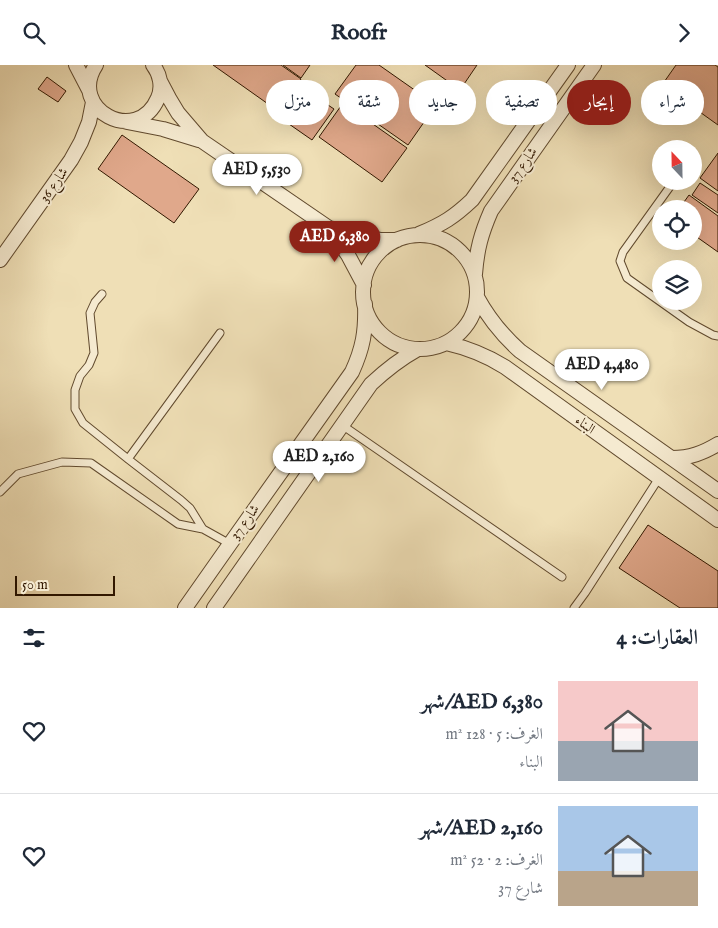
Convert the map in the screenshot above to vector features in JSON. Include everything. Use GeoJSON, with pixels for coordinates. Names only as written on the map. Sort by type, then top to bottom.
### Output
{"type":"FeatureCollection","features":[{"type":"Feature","properties":{"kind":"street"},"geometry":{"type":"LineString","coordinates":[[76,65],[100,112],[111,119],[163,129],[202,141]]}},
{"type":"Feature","properties":{"kind":"street","name":"شارع 36"},"geometry":{"type":"LineString","coordinates":[[0,260],[71,160],[81,142],[88,123],[91,96],[90,78],[96,65]]}},
{"type":"Feature","properties":{"kind":"street","name":"شارع 37"},"geometry":{"type":"LineString","coordinates":[[416,235],[437,227],[456,215],[472,200],[568,65]]}},
{"type":"Feature","properties":{"kind":"street","name":"شارع 37"},"geometry":{"type":"LineString","coordinates":[[475,275],[477,253],[491,211],[594,65]]}},
{"type":"Feature","properties":{"kind":"street"},"geometry":{"type":"LineString","coordinates":[[123,121],[135,120],[146,114],[155,105],[160,94],[157,70]]}},
{"type":"Feature","properties":{"kind":"street"},"geometry":{"type":"LineString","coordinates":[[157,70],[169,98],[178,113],[202,141],[329,227],[362,237],[380,239],[397,240],[416,235],[427,235],[448,242],[457,248],[468,260],[475,275],[477,297],[475,309],[464,329],[446,343],[418,349],[397,344],[380,332],[368,315],[365,304],[364,285],[366,275],[381,251],[397,240]]}},
{"type":"Feature","properties":{"kind":"street"},"geometry":{"type":"LineString","coordinates":[[329,227],[348,255],[364,285]]}},
{"type":"Feature","properties":{"kind":"street","name":"البناء"},"geometry":{"type":"LineString","coordinates":[[477,297],[496,327],[520,351],[718,491]]}},
{"type":"Feature","properties":{"kind":"street","name":"شارع 37"},"geometry":{"type":"LineString","coordinates":[[185,608],[352,372],[360,356],[364,339],[366,322],[365,304]]}},
{"type":"Feature","properties":{"kind":"street","name":"البناء"},"geometry":{"type":"LineString","coordinates":[[446,343],[477,352],[498,363],[718,520]]}},
{"type":"Feature","properties":{"kind":"street","name":"شارع 37"},"geometry":{"type":"LineString","coordinates":[[214,608],[371,384],[385,370],[418,349]]}},
{"type":"Feature","properties":{"kind":"street"},"geometry":{"type":"LineString","coordinates":[[672,458],[692,456],[718,444]]}},
{"type":"Feature","properties":{"kind":"lane"},"geometry":{"type":"LineString","coordinates":[[667,190],[622,252],[620,261],[627,278],[689,322],[718,336]]}},
{"type":"Feature","properties":{"kind":"lane"},"geometry":{"type":"LineString","coordinates":[[102,294],[95,302],[90,313],[94,353],[89,365],[80,376],[75,390],[76,409],[83,423],[182,500],[190,508],[204,529]]}},
{"type":"Feature","properties":{"kind":"lane"},"geometry":{"type":"LineString","coordinates":[[128,459],[220,333]]}},
{"type":"Feature","properties":{"kind":"lane"},"geometry":{"type":"LineString","coordinates":[[342,425],[562,577]]}},
{"type":"Feature","properties":{"kind":"lane"},"geometry":{"type":"LineString","coordinates":[[0,492],[18,474],[62,462],[91,463],[178,524],[204,529],[230,544]]}},
{"type":"Feature","properties":{"kind":"lane"},"geometry":{"type":"LineString","coordinates":[[574,608],[659,478]]}},
{"type":"Feature","properties":{"kind":"building"},"geometry":{"type":"Polygon","coordinates":[[[213,65],[281,65],[301,79],[266,80],[266,103],[213,65]]]}},
{"type":"Feature","properties":{"kind":"building"},"geometry":{"type":"Polygon","coordinates":[[[283,65],[310,65],[301,78],[283,65]]]}},
{"type":"Feature","properties":{"kind":"building"},"geometry":{"type":"Polygon","coordinates":[[[356,65],[379,65],[409,86],[409,125],[422,125],[408,145],[379,125],[399,125],[399,80],[345,80],[356,65]]]}},
{"type":"Feature","properties":{"kind":"building"},"geometry":{"type":"Polygon","coordinates":[[[425,65],[477,65],[467,80],[446,80],[425,65]]]}},
{"type":"Feature","properties":{"kind":"building"},"geometry":{"type":"Polygon","coordinates":[[[676,65],[715,65],[718,67],[718,125],[704,115],[704,80],[666,80],[676,65]]]}},
{"type":"Feature","properties":{"kind":"building"},"geometry":{"type":"Polygon","coordinates":[[[47,77],[66,91],[58,102],[38,89],[47,77]]]}},
{"type":"Feature","properties":{"kind":"building"},"geometry":{"type":"Polygon","coordinates":[[[339,88],[339,97],[335,94],[339,88]]]}},
{"type":"Feature","properties":{"kind":"building"},"geometry":{"type":"Polygon","coordinates":[[[329,106],[334,109],[329,116],[329,106]]]}},
{"type":"Feature","properties":{"kind":"building"},"geometry":{"type":"Polygon","coordinates":[[[339,109],[339,125],[374,125],[407,148],[382,182],[319,137],[339,109]]]}},
{"type":"Feature","properties":{"kind":"building"},"geometry":{"type":"Polygon","coordinates":[[[290,125],[323,125],[312,140],[290,125]]]}},
{"type":"Feature","properties":{"kind":"building"},"geometry":{"type":"Polygon","coordinates":[[[122,135],[199,189],[174,223],[98,169],[122,135]]]}},
{"type":"Feature","properties":{"kind":"building"},"geometry":{"type":"Polygon","coordinates":[[[718,153],[718,191],[702,179],[702,175],[718,153]]]}},
{"type":"Feature","properties":{"kind":"building"},"geometry":{"type":"Polygon","coordinates":[[[702,184],[718,195],[718,213],[702,200],[692,195],[695,190],[702,190],[702,184]]]}},
{"type":"Feature","properties":{"kind":"building"},"geometry":{"type":"Polygon","coordinates":[[[689,195],[696,200],[685,200],[689,195]]]}},
{"type":"Feature","properties":{"kind":"building"},"geometry":{"type":"Polygon","coordinates":[[[702,204],[718,216],[718,252],[702,241],[702,204]]]}},
{"type":"Feature","properties":{"kind":"building"},"geometry":{"type":"Polygon","coordinates":[[[648,525],[718,571],[718,608],[680,608],[619,568],[648,525]]]}}]}
